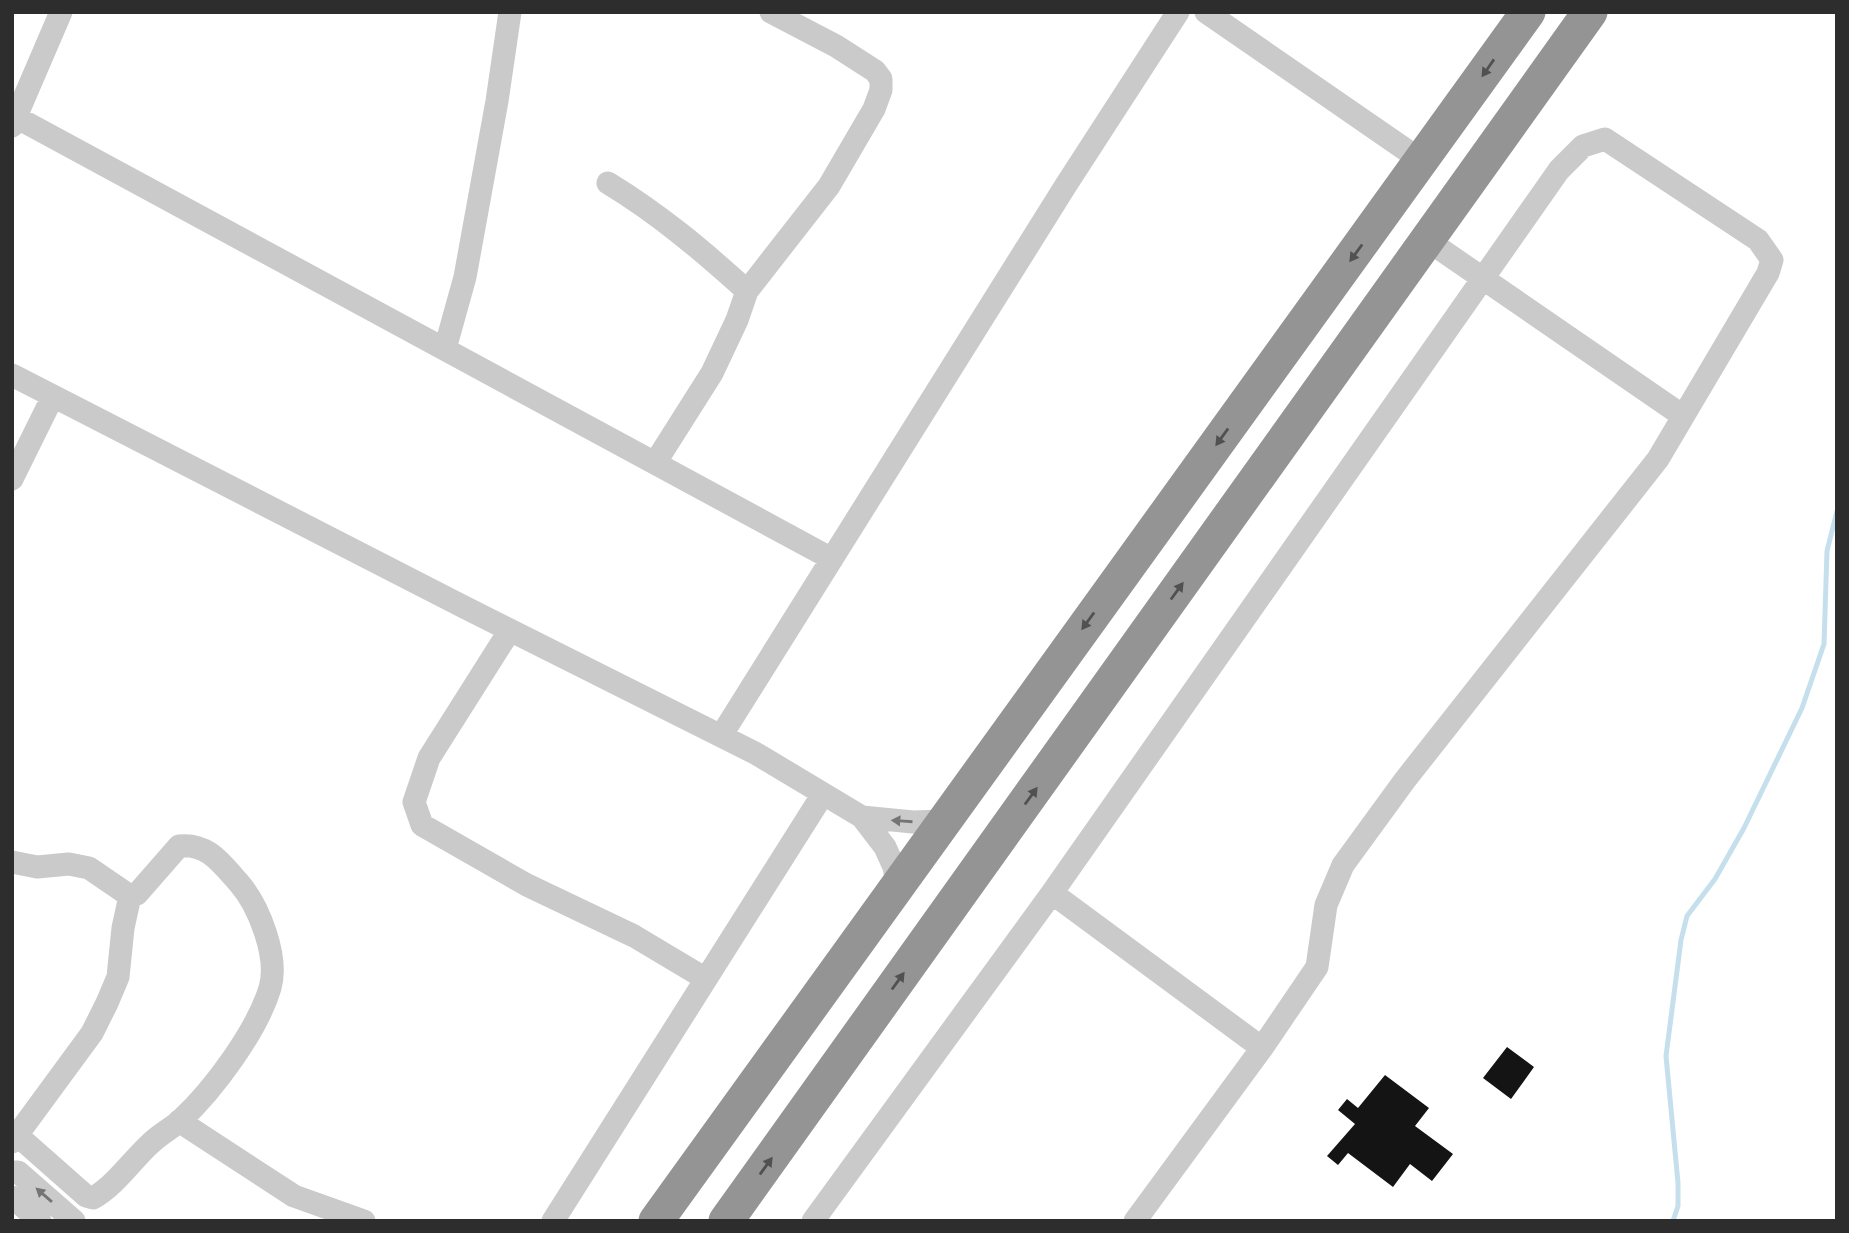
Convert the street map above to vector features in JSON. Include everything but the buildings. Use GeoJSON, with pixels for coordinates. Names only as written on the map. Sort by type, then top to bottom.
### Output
{"type":"FeatureCollection","features":[{"type":"Feature","properties":{"kind":"highway"},"geometry":{"type":"LineString","coordinates":[[656,1221],[1528,12]]}},
{"type":"Feature","properties":{"kind":"highway"},"geometry":{"type":"LineString","coordinates":[[726,1221],[1590,12]]}},
{"type":"Feature","properties":{"kind":"street"},"geometry":{"type":"LineString","coordinates":[[61,12],[14,119],[832,559]]}},
{"type":"Feature","properties":{"kind":"street"},"geometry":{"type":"LineString","coordinates":[[445,349],[465,277],[498,100],[510,12]]}},
{"type":"Feature","properties":{"kind":"street"},"geometry":{"type":"LineString","coordinates":[[655,463],[712,373],[737,320],[747,291],[829,186],[874,109],[881,90],[881,79],[875,71],[771,12]]}},
{"type":"Feature","properties":{"kind":"street"},"geometry":{"type":"LineString","coordinates":[[721,736],[1066,185],[1178,12]]}},
{"type":"Feature","properties":{"kind":"street"},"geometry":{"type":"LineString","coordinates":[[1206,12],[1422,161]]}},
{"type":"Feature","properties":{"kind":"street"},"geometry":{"type":"LineString","coordinates":[[813,1221],[1052,893],[1559,170],[1583,146],[1605,139],[1758,240],[1772,260],[1768,273],[1658,459],[1405,779],[1343,865],[1326,905],[1317,967],[1262,1048],[1135,1221]]}},
{"type":"Feature","properties":{"kind":"street"},"geometry":{"type":"LineString","coordinates":[[608,183],[646,206],[747,291]]}},
{"type":"Feature","properties":{"kind":"street"},"geometry":{"type":"LineString","coordinates":[[1427,240],[1683,416]]}},
{"type":"Feature","properties":{"kind":"street"},"geometry":{"type":"LineString","coordinates":[[12,375],[721,736],[823,794],[862,817],[885,847],[894,867],[897,884]]}},
{"type":"Feature","properties":{"kind":"street"},"geometry":{"type":"LineString","coordinates":[[12,479],[53,396]]}},
{"type":"Feature","properties":{"kind":"street"},"geometry":{"type":"LineString","coordinates":[[510,630],[429,758],[414,802],[422,825],[527,886],[634,936],[706,979]]}},
{"type":"Feature","properties":{"kind":"street"},"geometry":{"type":"LineString","coordinates":[[554,1221],[823,794]]}},
{"type":"Feature","properties":{"kind":"street"},"geometry":{"type":"LineString","coordinates":[[862,817],[913,822],[942,821]]}},
{"type":"Feature","properties":{"kind":"street"},"geometry":{"type":"LineString","coordinates":[[12,862],[37,867],[69,864],[89,868],[130,895],[137,894],[179,846],[202,847],[217,858],[245,890],[261,920],[269,943],[271,986],[247,1038],[201,1099],[93,1198],[86,1196],[15,1140],[92,1033],[107,1003],[118,977],[123,928],[130,895]]}},
{"type":"Feature","properties":{"kind":"street"},"geometry":{"type":"LineString","coordinates":[[1052,893],[1262,1048]]}},
{"type":"Feature","properties":{"kind":"street"},"geometry":{"type":"LineString","coordinates":[[179,1121],[294,1196],[364,1221]]}},
{"type":"Feature","properties":{"kind":"street"},"geometry":{"type":"LineString","coordinates":[[12,1172],[18,1172],[74,1221]]}},
{"type":"Feature","properties":{"kind":"street"},"geometry":{"type":"LineString","coordinates":[[12,1197],[40,1221]]}},
{"type":"Feature","properties":{"kind":"waterway"},"geometry":{"type":"LineString","coordinates":[[1673,1221],[1678,1206],[1678,1183],[1666,1056],[1681,940],[1687,916],[1715,879],[1744,828],[1802,708],[1824,644],[1827,551],[1837,511]]}}]}
